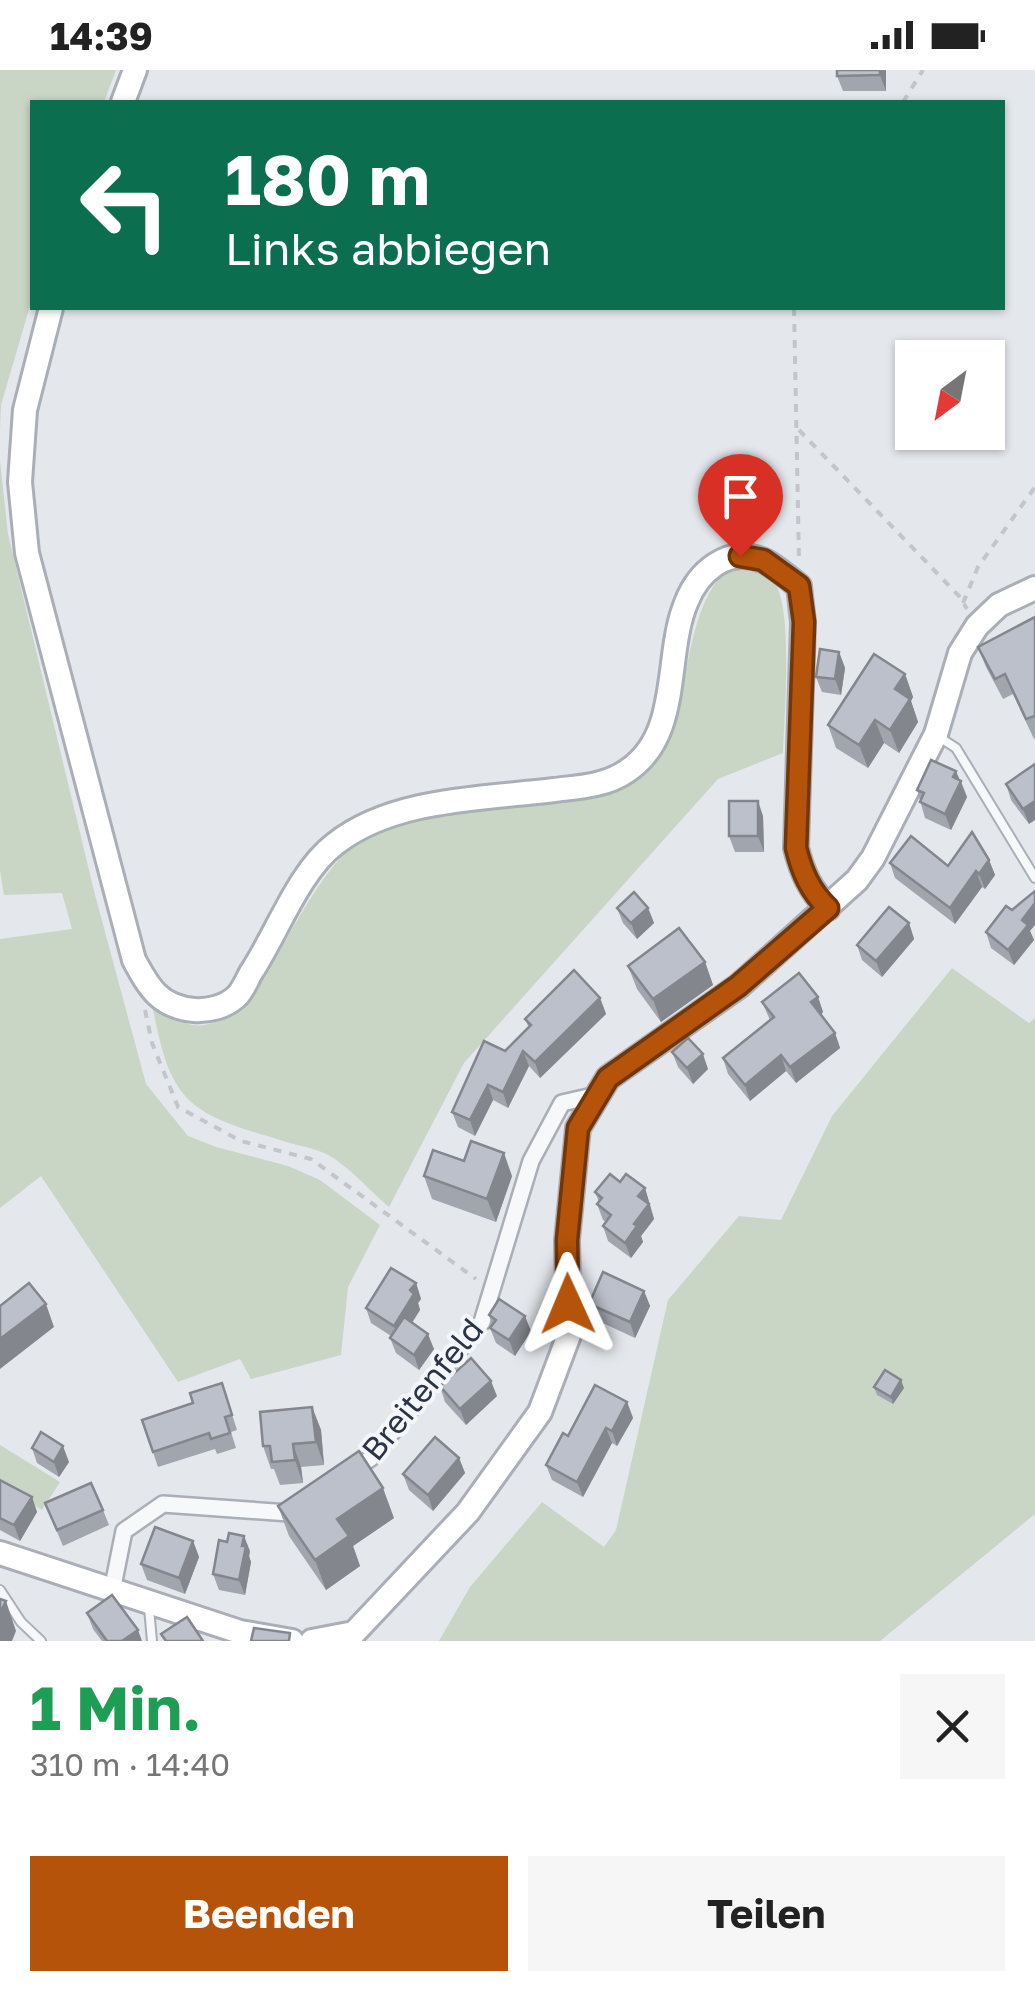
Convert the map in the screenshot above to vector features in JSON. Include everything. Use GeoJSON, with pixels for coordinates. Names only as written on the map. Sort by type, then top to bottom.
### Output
{"type":"FeatureCollection","features":[{"type":"Feature","properties":{"kind":"street"},"geometry":{"type":"LineString","coordinates":[[124,100],[134,70]]}},
{"type":"Feature","properties":{"kind":"street"},"geometry":{"type":"LineString","coordinates":[[50,310],[25,410],[20,482],[27,553],[134,960],[152,993],[175,1008],[208,1011],[236,997],[309,873],[332,845],[368,824],[421,808],[596,785],[628,771],[655,740],[667,701],[684,605],[698,581],[716,562],[740,556],[763,560],[799,586],[804,622],[796,848],[803,874],[816,897],[828,908]]}},
{"type":"Feature","properties":{"kind":"street"},"geometry":{"type":"LineString","coordinates":[[312,1641],[354,1633],[468,1512],[540,1412],[569,1335],[567,1240],[578,1128],[608,1078],[738,986],[828,908],[873,858],[936,734],[960,652],[977,626],[999,605],[1035,588]]}},
{"type":"Feature","properties":{"kind":"street","name":"Breitenfeld"},"geometry":{"type":"LineString","coordinates":[[338,1480],[370,1458],[482,1322],[531,1161],[562,1103],[598,1095]]}},
{"type":"Feature","properties":{"kind":"street"},"geometry":{"type":"LineString","coordinates":[[112,1591],[124,1531],[162,1504],[289,1514],[306,1502]]}},
{"type":"Feature","properties":{"kind":"street"},"geometry":{"type":"LineString","coordinates":[[3,1560],[112,1591],[252,1638],[292,1641]]}},
{"type":"Feature","properties":{"kind":"lane"},"geometry":{"type":"LineString","coordinates":[[936,734],[956,748],[1035,878]]}},
{"type":"Feature","properties":{"kind":"lane"},"geometry":{"type":"LineString","coordinates":[[0,1590],[30,1637],[40,1641]]}},
{"type":"Feature","properties":{"kind":"lane"},"geometry":{"type":"LineString","coordinates":[[148,1604],[152,1641]]}},
{"type":"Feature","properties":{"kind":"path"},"geometry":{"type":"LineString","coordinates":[[904,100],[923,70]]}},
{"type":"Feature","properties":{"kind":"path"},"geometry":{"type":"LineString","coordinates":[[794,310],[799,586]]}},
{"type":"Feature","properties":{"kind":"path"},"geometry":{"type":"LineString","coordinates":[[797,428],[963,603],[977,626]]}},
{"type":"Feature","properties":{"kind":"path"},"geometry":{"type":"LineString","coordinates":[[963,603],[978,567],[1035,487]]}},
{"type":"Feature","properties":{"kind":"path"},"geometry":{"type":"LineString","coordinates":[[145,1010],[152,1043],[178,1107],[241,1141],[310,1159],[492,1291]]}},
{"type":"Feature","properties":{"kind":"green space"},"geometry":{"type":"Polygon","coordinates":[[[0,70],[116,70],[105,100],[30,100],[30,306],[1,405],[0,429],[0,70]]]}},
{"type":"Feature","properties":{"kind":"green space"},"geometry":{"type":"Polygon","coordinates":[[[0,461],[8,534],[94,891],[146,1084],[188,1136],[288,1166],[320,1180],[380,1225],[348,1287],[341,1355],[251,1379],[240,1359],[178,1382],[41,1176],[0,1208],[0,939],[72,929],[62,893],[4,895],[0,871],[0,461]]]}},
{"type":"Feature","properties":{"kind":"green space"},"geometry":{"type":"Polygon","coordinates":[[[746,565],[773,580],[784,613],[783,753],[718,779],[464,1063],[389,1207],[332,1157],[224,1122],[189,1100],[168,1066],[153,1009],[192,1025],[227,1016],[266,971],[342,856],[377,831],[428,816],[628,787],[655,760],[667,740],[698,621],[714,585],[720,577],[746,565]]]}},
{"type":"Feature","properties":{"kind":"green space"},"geometry":{"type":"Polygon","coordinates":[[[952,968],[1029,1023],[1035,1018],[1035,1514],[880,1641],[439,1641],[470,1587],[542,1502],[604,1547],[616,1530],[668,1300],[739,1216],[781,1220],[832,1116],[952,968]]]}},
{"type":"Feature","properties":{"kind":"green space"},"geometry":{"type":"Polygon","coordinates":[[[0,1445],[60,1482],[42,1510],[6,1488],[0,1497],[0,1445]]]}},
{"type":"Feature","properties":{"kind":"building"},"geometry":{"type":"Polygon","coordinates":[[[837,70],[880,70],[880,75],[837,76],[837,70]]]}},
{"type":"Feature","properties":{"kind":"building"},"geometry":{"type":"Polygon","coordinates":[[[1035,617],[1035,716],[1026,719],[1005,674],[995,679],[978,647],[1035,617]]]}},
{"type":"Feature","properties":{"kind":"building"},"geometry":{"type":"Polygon","coordinates":[[[820,649],[839,652],[835,679],[816,677],[820,649]]]}},
{"type":"Feature","properties":{"kind":"building"},"geometry":{"type":"Polygon","coordinates":[[[874,654],[905,674],[895,689],[910,699],[890,730],[875,720],[859,745],[828,725],[874,654]]]}},
{"type":"Feature","properties":{"kind":"building"},"geometry":{"type":"Polygon","coordinates":[[[931,760],[956,771],[953,777],[961,781],[945,814],[920,802],[924,793],[917,790],[931,760]]]}},
{"type":"Feature","properties":{"kind":"building"},"geometry":{"type":"Polygon","coordinates":[[[1035,764],[1035,801],[1023,809],[1006,784],[1035,764]]]}},
{"type":"Feature","properties":{"kind":"building"},"geometry":{"type":"Polygon","coordinates":[[[729,801],[758,801],[758,836],[729,836],[729,801]]]}},
{"type":"Feature","properties":{"kind":"building"},"geometry":{"type":"Polygon","coordinates":[[[972,832],[989,860],[979,874],[976,871],[950,908],[890,863],[911,836],[948,866],[972,832]]]}},
{"type":"Feature","properties":{"kind":"building"},"geometry":{"type":"Polygon","coordinates":[[[1035,891],[1035,903],[1022,920],[1028,925],[1008,950],[986,932],[1006,906],[1012,910],[1035,891]]]}},
{"type":"Feature","properties":{"kind":"building"},"geometry":{"type":"Polygon","coordinates":[[[634,892],[648,908],[631,923],[617,908],[634,892]]]}},
{"type":"Feature","properties":{"kind":"building"},"geometry":{"type":"Polygon","coordinates":[[[889,907],[909,923],[876,961],[857,945],[889,907]]]}},
{"type":"Feature","properties":{"kind":"building"},"geometry":{"type":"Polygon","coordinates":[[[679,928],[705,962],[653,999],[628,966],[679,928]]]}},
{"type":"Feature","properties":{"kind":"building"},"geometry":{"type":"Polygon","coordinates":[[[574,970],[600,998],[535,1062],[523,1051],[503,1092],[488,1085],[470,1120],[452,1112],[484,1041],[505,1051],[531,1025],[525,1019],[574,970]]]}},
{"type":"Feature","properties":{"kind":"building"},"geometry":{"type":"Polygon","coordinates":[[[799,973],[818,997],[811,1002],[835,1033],[790,1067],[781,1055],[745,1085],[723,1058],[774,1017],[762,1002],[799,973]]]}},
{"type":"Feature","properties":{"kind":"building"},"geometry":{"type":"Polygon","coordinates":[[[688,1038],[703,1054],[687,1068],[672,1052],[688,1038]]]}},
{"type":"Feature","properties":{"kind":"building"},"geometry":{"type":"Polygon","coordinates":[[[471,1141],[504,1153],[487,1199],[424,1176],[433,1150],[464,1161],[471,1141]]]}},
{"type":"Feature","properties":{"kind":"building"},"geometry":{"type":"Polygon","coordinates":[[[610,1174],[620,1182],[626,1174],[645,1188],[638,1196],[649,1204],[625,1243],[603,1226],[611,1215],[597,1204],[602,1198],[595,1192],[610,1174]]]}},
{"type":"Feature","properties":{"kind":"building"},"geometry":{"type":"Polygon","coordinates":[[[391,1268],[416,1283],[410,1290],[414,1294],[394,1326],[366,1308],[391,1268]]]}},
{"type":"Feature","properties":{"kind":"building"},"geometry":{"type":"Polygon","coordinates":[[[603,1272],[644,1291],[630,1322],[589,1304],[603,1272]]]}},
{"type":"Feature","properties":{"kind":"building"},"geometry":{"type":"Polygon","coordinates":[[[29,1283],[46,1304],[0,1339],[0,1306],[29,1283]]]}},
{"type":"Feature","properties":{"kind":"building"},"geometry":{"type":"Polygon","coordinates":[[[499,1299],[525,1316],[509,1340],[490,1328],[496,1320],[489,1315],[499,1299]]]}},
{"type":"Feature","properties":{"kind":"building"},"geometry":{"type":"Polygon","coordinates":[[[404,1317],[428,1334],[414,1355],[390,1338],[404,1317]]]}},
{"type":"Feature","properties":{"kind":"building"},"geometry":{"type":"Polygon","coordinates":[[[471,1358],[491,1381],[460,1409],[440,1386],[471,1358]]]}},
{"type":"Feature","properties":{"kind":"building"},"geometry":{"type":"Polygon","coordinates":[[[885,1370],[901,1380],[891,1397],[874,1387],[885,1370]]]}},
{"type":"Feature","properties":{"kind":"building"},"geometry":{"type":"Polygon","coordinates":[[[222,1383],[232,1415],[225,1417],[230,1433],[211,1439],[209,1433],[153,1452],[142,1420],[193,1403],[190,1393],[222,1383]]]}},
{"type":"Feature","properties":{"kind":"building"},"geometry":{"type":"Polygon","coordinates":[[[595,1385],[627,1402],[612,1431],[606,1428],[577,1482],[546,1465],[563,1433],[568,1436],[595,1385]]]}},
{"type":"Feature","properties":{"kind":"building"},"geometry":{"type":"Polygon","coordinates":[[[312,1407],[316,1442],[293,1444],[295,1460],[272,1462],[270,1446],[263,1446],[260,1412],[312,1407]]]}},
{"type":"Feature","properties":{"kind":"building"},"geometry":{"type":"Polygon","coordinates":[[[41,1432],[63,1446],[54,1462],[32,1448],[41,1432]]]}},
{"type":"Feature","properties":{"kind":"building"},"geometry":{"type":"Polygon","coordinates":[[[435,1437],[459,1458],[428,1495],[403,1474],[435,1437]]]}},
{"type":"Feature","properties":{"kind":"building"},"geometry":{"type":"Polygon","coordinates":[[[359,1451],[383,1488],[337,1519],[349,1536],[315,1560],[278,1506],[359,1451]]]}},
{"type":"Feature","properties":{"kind":"building"},"geometry":{"type":"Polygon","coordinates":[[[0,1480],[32,1497],[14,1525],[0,1518],[0,1480]]]}},
{"type":"Feature","properties":{"kind":"building"},"geometry":{"type":"Polygon","coordinates":[[[91,1483],[103,1510],[57,1530],[45,1503],[91,1483]]]}},
{"type":"Feature","properties":{"kind":"building"},"geometry":{"type":"Polygon","coordinates":[[[155,1527],[193,1541],[179,1578],[141,1564],[155,1527]]]}},
{"type":"Feature","properties":{"kind":"building"},"geometry":{"type":"Polygon","coordinates":[[[229,1533],[244,1536],[242,1546],[246,1546],[239,1580],[213,1574],[219,1540],[227,1542],[229,1533]]]}},
{"type":"Feature","properties":{"kind":"building"},"geometry":{"type":"Polygon","coordinates":[[[112,1595],[138,1630],[122,1641],[107,1641],[87,1613],[112,1595]]]}},
{"type":"Feature","properties":{"kind":"building"},"geometry":{"type":"Polygon","coordinates":[[[187,1617],[203,1641],[166,1641],[161,1634],[187,1617]]]}},
{"type":"Feature","properties":{"kind":"building"},"geometry":{"type":"Polygon","coordinates":[[[254,1628],[290,1633],[289,1641],[251,1641],[254,1628]]]}},
{"type":"Feature","properties":{"kind":"route"},"geometry":{"type":"LineString","coordinates":[[568,1304],[567,1240],[578,1128],[608,1078],[738,986],[828,908],[816,897],[803,874],[796,848],[804,622],[799,586],[763,560],[740,556]]}}]}
